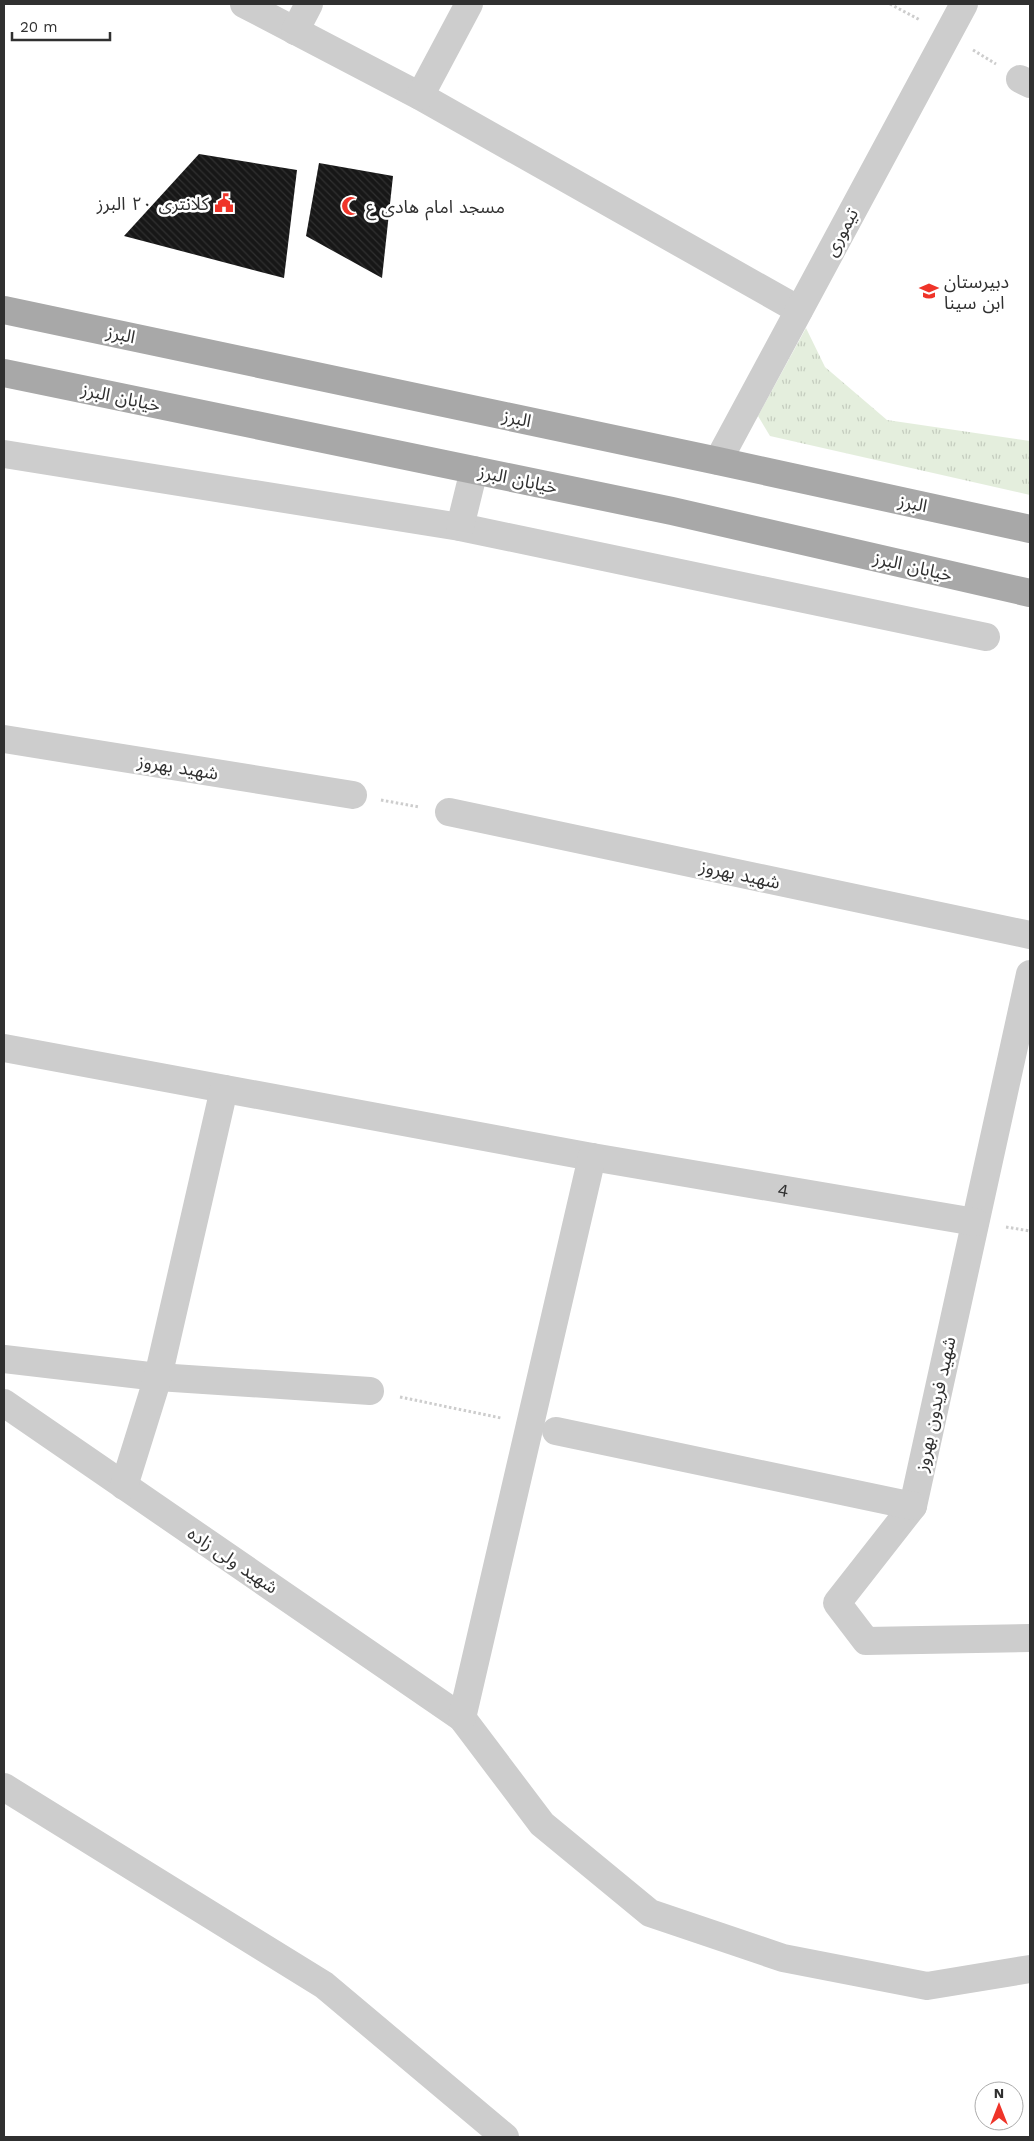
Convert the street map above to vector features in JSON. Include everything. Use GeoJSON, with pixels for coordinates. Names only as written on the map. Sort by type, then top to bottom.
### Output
{"type":"FeatureCollection","features":[{"type":"Feature","properties":{"kind":"main road","name":"البرز"},"geometry":{"type":"LineString","coordinates":[[4,310],[1030,529]]}},
{"type":"Feature","properties":{"kind":"main road","name":"خیابان البرز"},"geometry":{"type":"LineString","coordinates":[[4,373],[672,511],[1030,593]]}},
{"type":"Feature","properties":{"kind":"street"},"geometry":{"type":"LineString","coordinates":[[244,4],[420,96],[799,310]]}},
{"type":"Feature","properties":{"kind":"street"},"geometry":{"type":"LineString","coordinates":[[295,31],[309,4]]}},
{"type":"Feature","properties":{"kind":"street"},"geometry":{"type":"LineString","coordinates":[[420,96],[469,4]]}},
{"type":"Feature","properties":{"kind":"street","name":"تیموری"},"geometry":{"type":"LineString","coordinates":[[718,461],[964,4]]}},
{"type":"Feature","properties":{"kind":"street"},"geometry":{"type":"LineString","coordinates":[[4,454],[460,527],[986,637]]}},
{"type":"Feature","properties":{"kind":"street"},"geometry":{"type":"LineString","coordinates":[[460,527],[474,470]]}},
{"type":"Feature","properties":{"kind":"street","name":"شهید بهروز"},"geometry":{"type":"LineString","coordinates":[[4,739],[353,795]]}},
{"type":"Feature","properties":{"kind":"street","name":"شهید بهروز"},"geometry":{"type":"LineString","coordinates":[[449,812],[1030,936]]}},
{"type":"Feature","properties":{"kind":"street","name":"شهید فریدون بهروز"},"geometry":{"type":"LineString","coordinates":[[1030,974],[913,1506],[837,1603],[866,1641],[1030,1638]]}},
{"type":"Feature","properties":{"kind":"street","name":"4"},"geometry":{"type":"LineString","coordinates":[[4,1048],[592,1157],[975,1222]]}},
{"type":"Feature","properties":{"kind":"street"},"geometry":{"type":"LineString","coordinates":[[124,1486],[158,1377],[224,1089]]}},
{"type":"Feature","properties":{"kind":"street"},"geometry":{"type":"LineString","coordinates":[[462,1718],[543,1428],[592,1157]]}},
{"type":"Feature","properties":{"kind":"street"},"geometry":{"type":"LineString","coordinates":[[4,1359],[158,1377],[370,1391]]}},
{"type":"Feature","properties":{"kind":"street","name":"شهید ولی زاده"},"geometry":{"type":"LineString","coordinates":[[4,1403],[462,1718],[542,1824],[650,1913],[783,1958],[927,1986],[1030,1970]]}},
{"type":"Feature","properties":{"kind":"street"},"geometry":{"type":"LineString","coordinates":[[543,1428],[913,1506]]}},
{"type":"Feature","properties":{"kind":"street"},"geometry":{"type":"LineString","coordinates":[[4,1787],[324,1985],[505,2137]]}},
{"type":"Feature","properties":{"kind":"path"},"geometry":{"type":"LineString","coordinates":[[948,35],[1025,82]]}},
{"type":"Feature","properties":{"kind":"path"},"geometry":{"type":"LineString","coordinates":[[353,795],[449,812]]}},
{"type":"Feature","properties":{"kind":"path"},"geometry":{"type":"LineString","coordinates":[[370,1391],[543,1428]]}},
{"type":"Feature","properties":{"kind":"green space"},"geometry":{"type":"Polygon","coordinates":[[[806,328],[825,367],[887,420],[1030,441],[1030,495],[770,436],[758,416],[806,328]]]}},
{"type":"Feature","properties":{"kind":"building","name":"کلانتری ۲۰ البرز"},"geometry":{"type":"Polygon","coordinates":[[[199,154],[297,170],[284,278],[124,236],[199,154]]]}},
{"type":"Feature","properties":{"kind":"building","name":"مسجد امام هادی ع"},"geometry":{"type":"Polygon","coordinates":[[[319,163],[393,176],[382,278],[306,236],[319,163]]]}},
{"type":"Feature","properties":{"kind":"place","name":"کلانتری ۲۰ البرز"},"geometry":{"type":"Point","coordinates":[224,203]}},
{"type":"Feature","properties":{"kind":"place","name":"مسجد امام هادی ع"},"geometry":{"type":"Point","coordinates":[351,206]}},
{"type":"Feature","properties":{"kind":"place","name":"دبیرستان ابن سینا"},"geometry":{"type":"Point","coordinates":[929,291]}}]}
